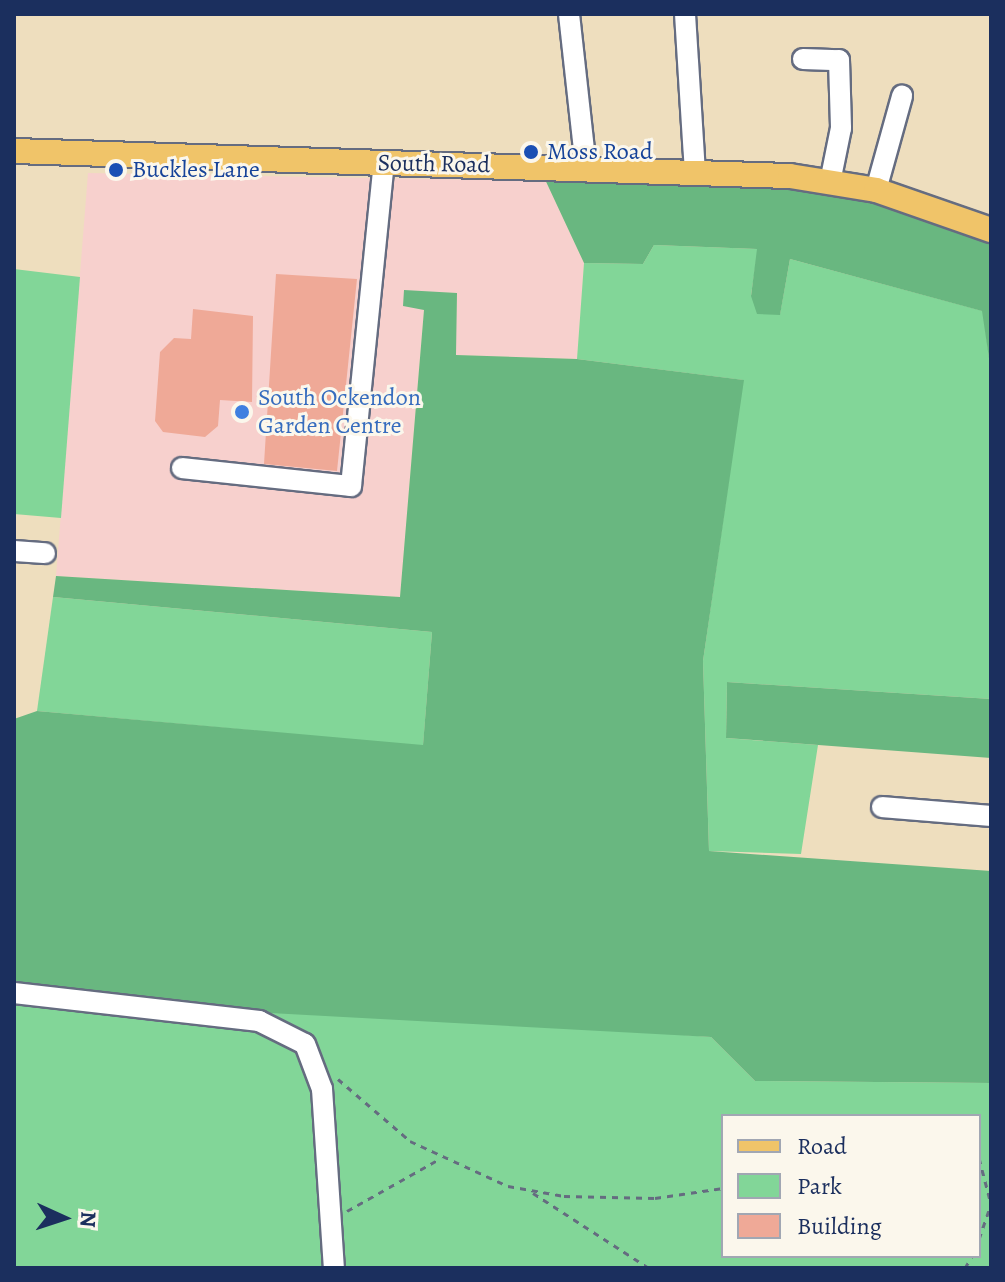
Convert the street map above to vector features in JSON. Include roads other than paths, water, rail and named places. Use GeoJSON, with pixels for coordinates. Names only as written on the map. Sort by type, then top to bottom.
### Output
{"type":"FeatureCollection","features":[{"type":"Feature","properties":{"kind":"main road","name":"South Road"},"geometry":{"type":"LineString","coordinates":[[14,151],[695,172],[830,182],[876,190],[991,230]]}},
{"type":"Feature","properties":{"kind":"street"},"geometry":{"type":"LineString","coordinates":[[569,14],[586,168]]}},
{"type":"Feature","properties":{"kind":"street"},"geometry":{"type":"LineString","coordinates":[[685,14],[695,172]]}},
{"type":"Feature","properties":{"kind":"street"},"geometry":{"type":"LineString","coordinates":[[803,59],[839,60],[841,128],[830,182]]}},
{"type":"Feature","properties":{"kind":"street"},"geometry":{"type":"LineString","coordinates":[[876,190],[902,96]]}},
{"type":"Feature","properties":{"kind":"street"},"geometry":{"type":"LineString","coordinates":[[182,468],[351,486],[376,210],[384,163]]}},
{"type":"Feature","properties":{"kind":"street"},"geometry":{"type":"LineString","coordinates":[[14,551],[45,553]]}},
{"type":"Feature","properties":{"kind":"street"},"geometry":{"type":"LineString","coordinates":[[882,807],[991,816]]}},
{"type":"Feature","properties":{"kind":"street"},"geometry":{"type":"LineString","coordinates":[[14,993],[259,1021],[305,1044],[322,1089],[334,1268]]}},
{"type":"Feature","properties":{"kind":"place","name":"Moss Road"},"geometry":{"type":"Point","coordinates":[531,152]}},
{"type":"Feature","properties":{"kind":"place","name":"Buckles Lane"},"geometry":{"type":"Point","coordinates":[116,170]}},
{"type":"Feature","properties":{"kind":"place","name":"South Ockendon Garden Centre"},"geometry":{"type":"Point","coordinates":[242,412]}}]}
